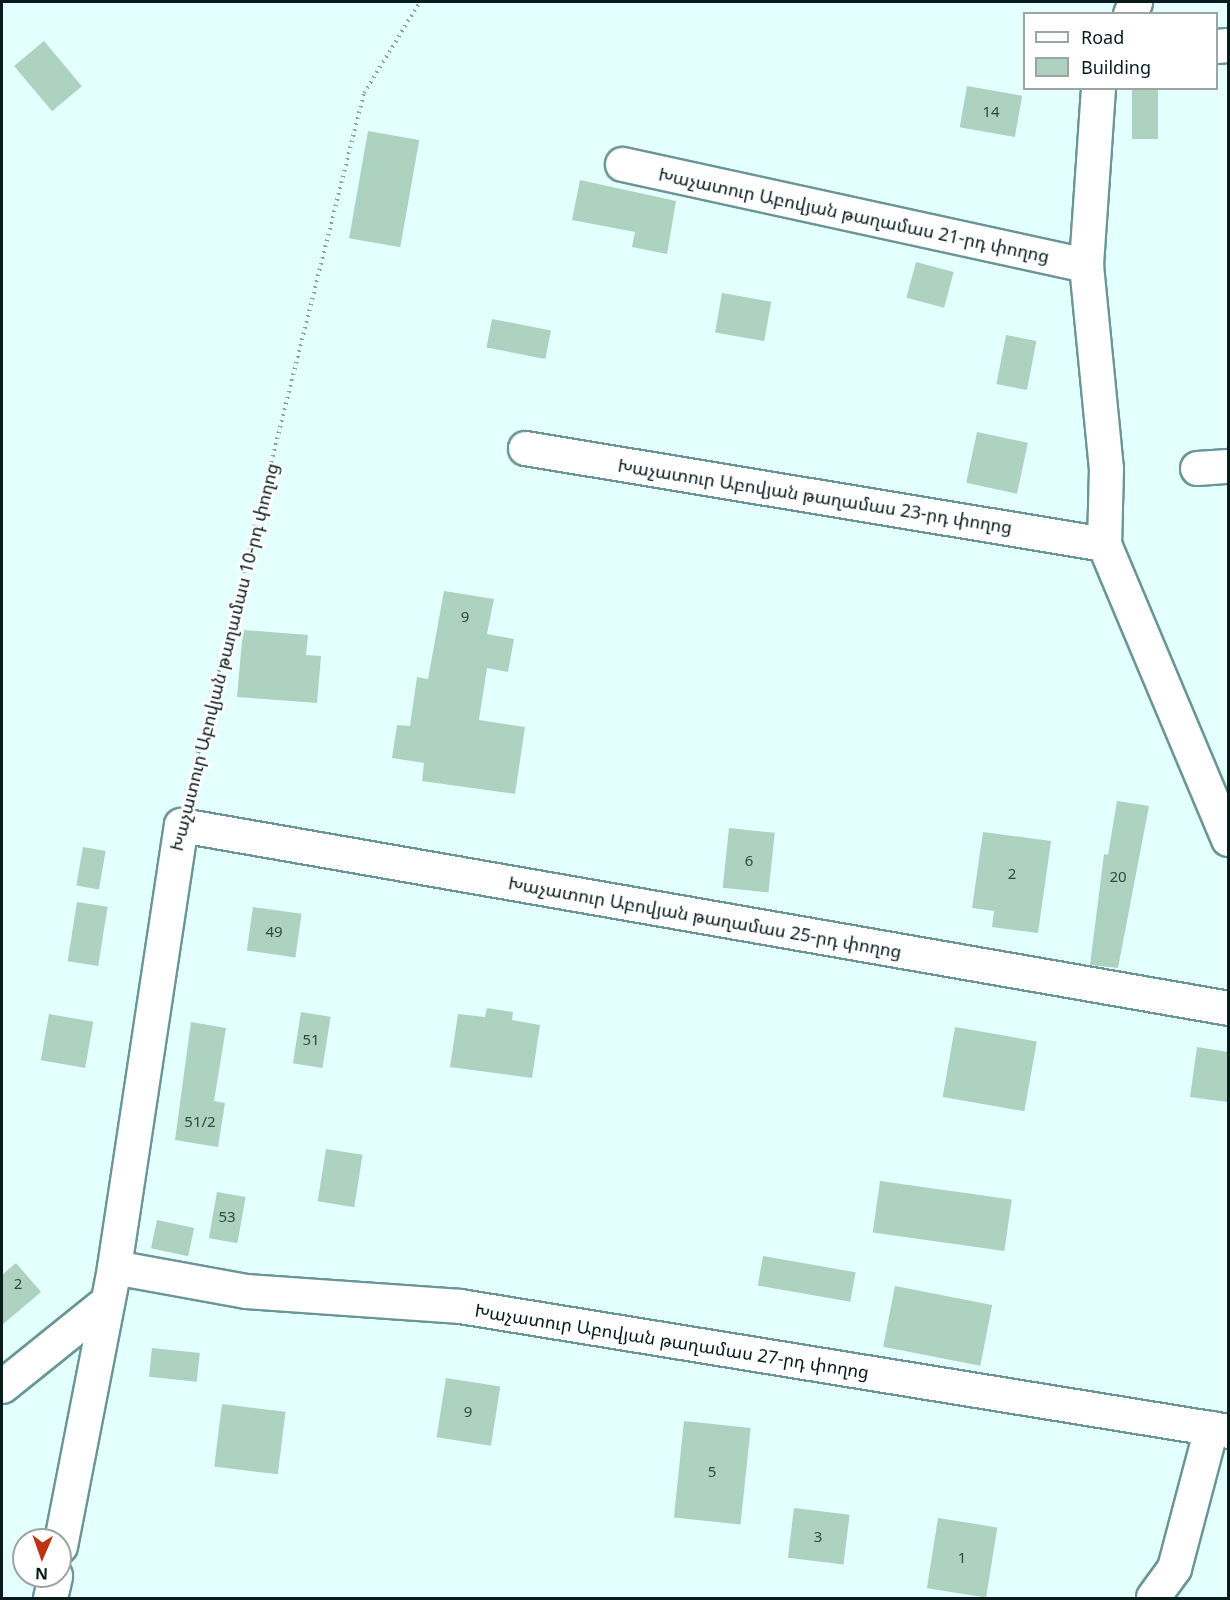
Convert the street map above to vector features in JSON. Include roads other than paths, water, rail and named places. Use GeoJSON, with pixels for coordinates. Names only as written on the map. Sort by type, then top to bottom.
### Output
{"type":"FeatureCollection","features":[{"type":"Feature","properties":{"kind":"street"},"geometry":{"type":"LineString","coordinates":[[1098,90],[1086,265],[1106,468],[1104,544],[1228,839]]}},
{"type":"Feature","properties":{"kind":"street","name":"Խաչատուր Աբովյան թաղամաս 21-րդ փողոց"},"geometry":{"type":"LineString","coordinates":[[622,164],[1086,265]]}},
{"type":"Feature","properties":{"kind":"street","name":"Խաչատուր Աբովյան թաղամաս 23-րդ փողոց"},"geometry":{"type":"LineString","coordinates":[[525,448],[1104,544]]}},
{"type":"Feature","properties":{"kind":"street","name":"Խաչատուր Աբովյան թաղամաս 25-րդ փողոց"},"geometry":{"type":"LineString","coordinates":[[181,825],[1228,1008]]}},
{"type":"Feature","properties":{"kind":"street","name":"Խաչատուր Աբովյան թաղամաս 10-րդ փողոց"},"geometry":{"type":"LineString","coordinates":[[63,1528],[104,1304],[114,1267],[181,825]]}},
{"type":"Feature","properties":{"kind":"street","name":"Խաչատուր Աբովյան թաղամաս 27-րդ փողոց"},"geometry":{"type":"LineString","coordinates":[[114,1267],[246,1291],[460,1306],[1220,1430]]}},
{"type":"Feature","properties":{"kind":"street"},"geometry":{"type":"LineString","coordinates":[[2,1386],[104,1304]]}},
{"type":"Feature","properties":{"kind":"street"},"geometry":{"type":"LineString","coordinates":[[1153,1597],[1174,1568],[1220,1430]]}}]}
